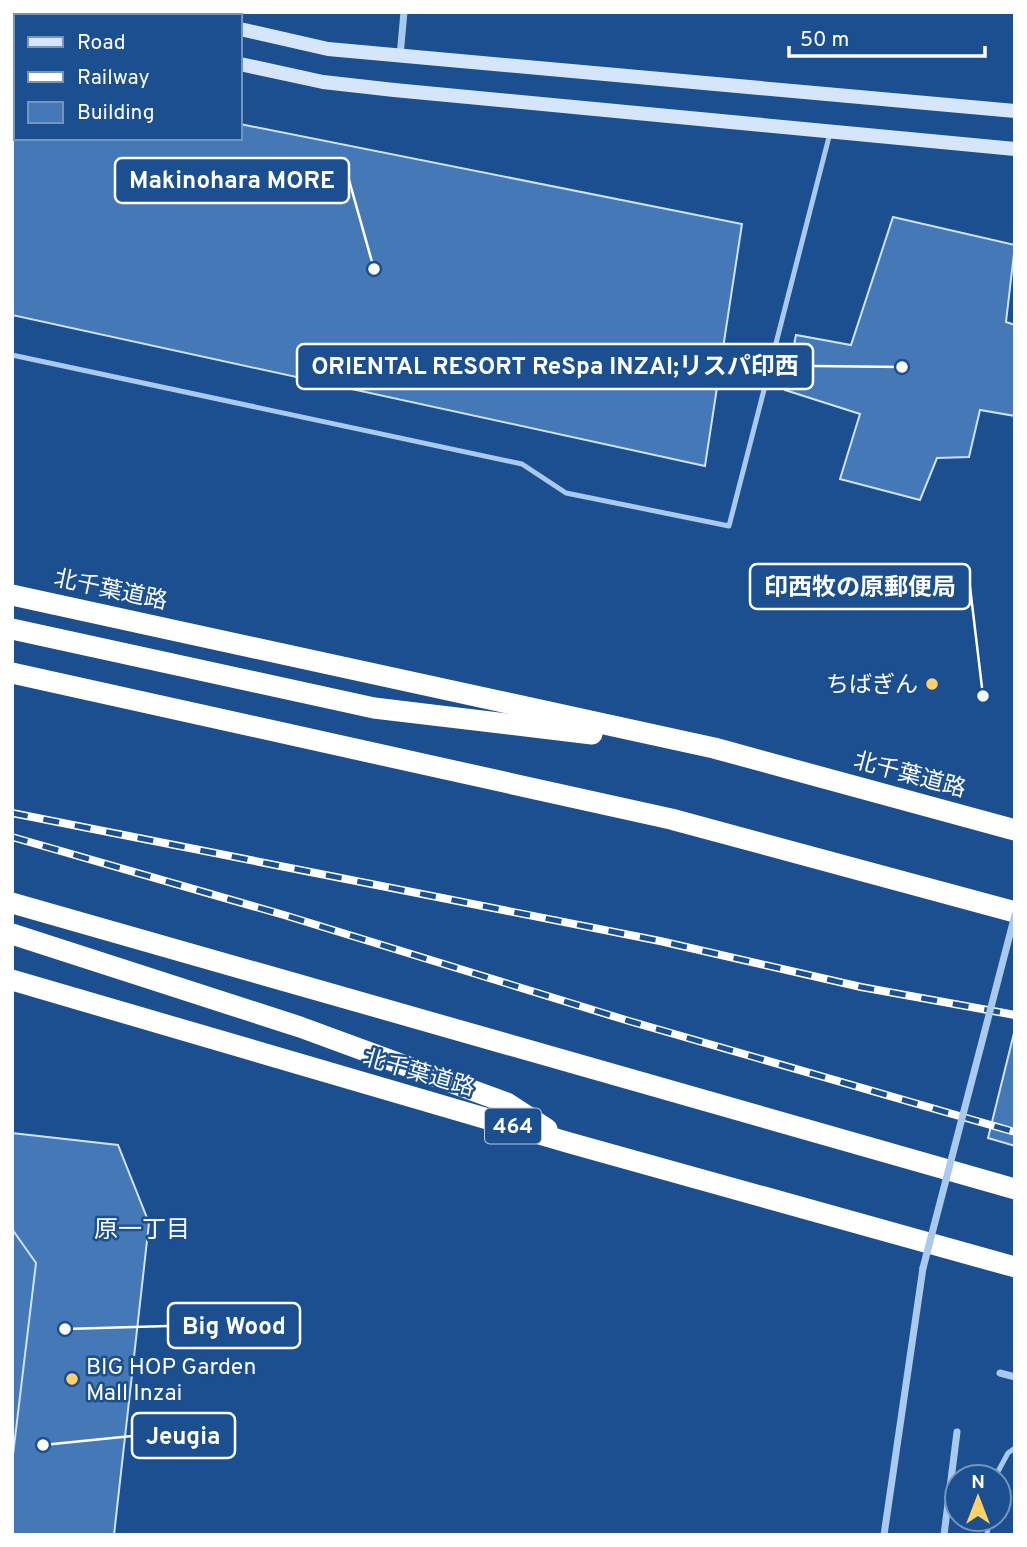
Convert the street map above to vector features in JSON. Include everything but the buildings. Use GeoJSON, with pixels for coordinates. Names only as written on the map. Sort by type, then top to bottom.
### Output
{"type":"FeatureCollection","features":[{"type":"Feature","properties":{"kind":"highway","name":"北千葉道路"},"geometry":{"type":"LineString","coordinates":[[12,595],[714,748],[1015,830]]}},
{"type":"Feature","properties":{"kind":"highway"},"geometry":{"type":"LineString","coordinates":[[12,629],[374,708],[714,748]]}},
{"type":"Feature","properties":{"kind":"highway"},"geometry":{"type":"LineString","coordinates":[[12,673],[671,819],[1015,914]]}},
{"type":"Feature","properties":{"kind":"highway"},"geometry":{"type":"LineString","coordinates":[[12,902],[1015,1189]]}},
{"type":"Feature","properties":{"kind":"highway"},"geometry":{"type":"LineString","coordinates":[[12,934],[300,1027],[507,1103],[570,1143]]}},
{"type":"Feature","properties":{"kind":"highway","name":"北千葉道路"},"geometry":{"type":"LineString","coordinates":[[12,979],[570,1143],[1015,1267]]}},
{"type":"Feature","properties":{"kind":"street"},"geometry":{"type":"LineString","coordinates":[[400,56],[404,12]]}},
{"type":"Feature","properties":{"kind":"street"},"geometry":{"type":"LineString","coordinates":[[242,29],[328,49],[1015,110]]}},
{"type":"Feature","properties":{"kind":"street"},"geometry":{"type":"LineString","coordinates":[[242,64],[323,82],[394,90],[1015,149]]}},
{"type":"Feature","properties":{"kind":"street"},"geometry":{"type":"LineString","coordinates":[[884,1535],[923,1268],[1015,914]]}},
{"type":"Feature","properties":{"kind":"street"},"geometry":{"type":"LineString","coordinates":[[1000,1373],[1015,1377]]}},
{"type":"Feature","properties":{"kind":"street"},"geometry":{"type":"LineString","coordinates":[[944,1535],[957,1432]]}},
{"type":"Feature","properties":{"kind":"lane"},"geometry":{"type":"LineString","coordinates":[[12,355],[522,464],[566,494],[729,526],[830,133]]}},
{"type":"Feature","properties":{"kind":"lane"},"geometry":{"type":"LineString","coordinates":[[1003,1463],[1008,1453],[1015,1448]]}},
{"type":"Feature","properties":{"kind":"railway"},"geometry":{"type":"LineString","coordinates":[[12,813],[660,941],[861,987],[1015,1015]]}},
{"type":"Feature","properties":{"kind":"railway"},"geometry":{"type":"LineString","coordinates":[[12,837],[284,915],[629,1021],[1015,1132]]}},
{"type":"Feature","properties":{"kind":"place","name":"Makinohara MORE"},"geometry":{"type":"Point","coordinates":[374,269]}},
{"type":"Feature","properties":{"kind":"place","name":"ORIENTAL RESORT ReSpa INZAI;リスパ印西"},"geometry":{"type":"Point","coordinates":[902,367]}},
{"type":"Feature","properties":{"kind":"place","name":"ちばぎん"},"geometry":{"type":"Point","coordinates":[932,684]}},
{"type":"Feature","properties":{"kind":"place","name":"印西牧の原郵便局"},"geometry":{"type":"Point","coordinates":[983,696]}},
{"type":"Feature","properties":{"kind":"place","name":"Big Wood"},"geometry":{"type":"Point","coordinates":[65,1329]}},
{"type":"Feature","properties":{"kind":"place","name":"BIG HOP Garden Mall Inzai"},"geometry":{"type":"Point","coordinates":[72,1379]}},
{"type":"Feature","properties":{"kind":"place","name":"Jeugia"},"geometry":{"type":"Point","coordinates":[43,1445]}},
{"type":"Feature","properties":{"kind":"district","name":"原一丁目"},"geometry":{"type":"Point","coordinates":[142,1229]}}]}
